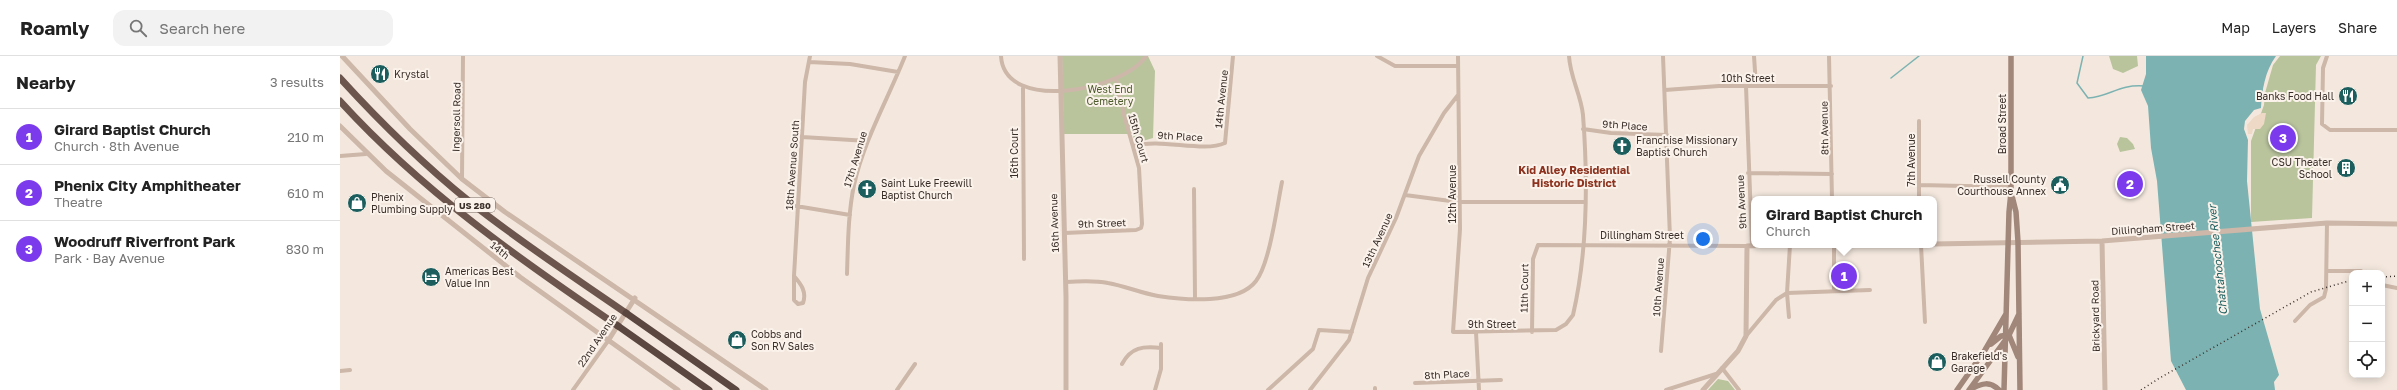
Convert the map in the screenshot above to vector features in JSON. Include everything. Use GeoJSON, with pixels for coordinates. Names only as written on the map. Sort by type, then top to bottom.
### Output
{"type":"FeatureCollection","features":[{"type":"Feature","properties":{"kind":"highway","name":"US 280"},"geometry":{"type":"LineString","coordinates":[[340,78],[396,136],[471,202],[736,390]]}},
{"type":"Feature","properties":{"kind":"highway","name":"US 280"},"geometry":{"type":"LineString","coordinates":[[340,101],[399,160],[468,220],[709,390]]}},
{"type":"Feature","properties":{"kind":"main road","name":"Broad Street"},"geometry":{"type":"LineString","coordinates":[[2011,56],[2011,189]]}},
{"type":"Feature","properties":{"kind":"main road"},"geometry":{"type":"LineString","coordinates":[[2011,189],[2016,212],[2018,242],[2020,390]]}},
{"type":"Feature","properties":{"kind":"main road"},"geometry":{"type":"LineString","coordinates":[[2004,390],[2011,189]]}},
{"type":"Feature","properties":{"kind":"main road"},"geometry":{"type":"LineString","coordinates":[[1957,390],[1985,350],[2007,312]]}},
{"type":"Feature","properties":{"kind":"main road"},"geometry":{"type":"LineString","coordinates":[[1969,390],[2007,336],[2020,312]]}},
{"type":"Feature","properties":{"kind":"main road"},"geometry":{"type":"LineString","coordinates":[[1985,350],[2007,336]]}},
{"type":"Feature","properties":{"kind":"main road"},"geometry":{"type":"LineString","coordinates":[[2007,336],[2020,360]]}},
{"type":"Feature","properties":{"kind":"main road"},"geometry":{"type":"LineString","coordinates":[[1969,390],[1987,383],[1994,385],[1999,390]]}},
{"type":"Feature","properties":{"kind":"street"},"geometry":{"type":"LineString","coordinates":[[342,56],[410,129],[462,179],[505,212],[635,298],[766,390]]}},
{"type":"Feature","properties":{"kind":"street","name":"Ingersoll Road"},"geometry":{"type":"LineString","coordinates":[[462,179],[464,56]]}},
{"type":"Feature","properties":{"kind":"street","name":"18th Avenue South"},"geometry":{"type":"LineString","coordinates":[[794,276],[802,287],[805,298],[803,303],[798,304],[794,300],[794,276],[796,206],[810,56]]}},
{"type":"Feature","properties":{"kind":"street","name":"17th Avenue"},"geometry":{"type":"LineString","coordinates":[[847,274],[850,214],[854,186],[868,142],[905,56]]}},
{"type":"Feature","properties":{"kind":"street"},"geometry":{"type":"LineString","coordinates":[[1001,56],[1005,71],[1012,80],[1023,88],[1060,90],[1082,89],[1116,78],[1143,61],[1146,56]]}},
{"type":"Feature","properties":{"kind":"street","name":"16th Avenue"},"geometry":{"type":"LineString","coordinates":[[1060,56],[1066,282],[1066,390]]}},
{"type":"Feature","properties":{"kind":"street","name":"14th Avenue"},"geometry":{"type":"LineString","coordinates":[[1225,143],[1233,56]]}},
{"type":"Feature","properties":{"kind":"street"},"geometry":{"type":"LineString","coordinates":[[1377,56],[1394,66],[1458,66]]}},
{"type":"Feature","properties":{"kind":"street","name":"12th Avenue"},"geometry":{"type":"LineString","coordinates":[[1453,332],[1460,229],[1458,202],[1461,137],[1458,94],[1458,56]]}},
{"type":"Feature","properties":{"kind":"street"},"geometry":{"type":"LineString","coordinates":[[1532,332],[1556,330],[1566,324],[1573,314],[1584,244],[1585,202],[1583,114],[1571,77],[1569,56]]}},
{"type":"Feature","properties":{"kind":"street","name":"10th Avenue"},"geometry":{"type":"LineString","coordinates":[[1661,351],[1669,244],[1667,135],[1663,56]]}},
{"type":"Feature","properties":{"kind":"street"},"geometry":{"type":"LineString","coordinates":[[1754,56],[1756,86]]}},
{"type":"Feature","properties":{"kind":"street","name":"8th Avenue"},"geometry":{"type":"LineString","coordinates":[[1829,56],[1831,86],[1832,196]]}},
{"type":"Feature","properties":{"kind":"street"},"geometry":{"type":"LineString","coordinates":[[2327,56],[2323,68],[2322,124],[2330,130],[2397,130]]}},
{"type":"Feature","properties":{"kind":"street"},"geometry":{"type":"LineString","coordinates":[[809,62],[856,65],[898,72]]}},
{"type":"Feature","properties":{"kind":"street","name":"15th Court"},"geometry":{"type":"LineString","coordinates":[[1116,78],[1124,116],[1134,146],[1139,168],[1141,228]]}},
{"type":"Feature","properties":{"kind":"street","name":"10th Street"},"geometry":{"type":"LineString","coordinates":[[1665,90],[1746,86],[1831,86]]}},
{"type":"Feature","properties":{"kind":"street","name":"9th Avenue"},"geometry":{"type":"LineString","coordinates":[[1746,86],[1749,246],[1746,336]]}},
{"type":"Feature","properties":{"kind":"street","name":"16th Court"},"geometry":{"type":"LineString","coordinates":[[1023,88],[1024,259]]}},
{"type":"Feature","properties":{"kind":"street","name":"13th Avenue"},"geometry":{"type":"LineString","coordinates":[[1310,390],[1318,377],[1341,352],[1352,332],[1368,278],[1405,195],[1424,146],[1458,94]]}},
{"type":"Feature","properties":{"kind":"street","name":"7th Avenue"},"geometry":{"type":"LineString","coordinates":[[1919,121],[1919,196]]}},
{"type":"Feature","properties":{"kind":"street","name":"14th"},"geometry":{"type":"LineString","coordinates":[[340,126],[366,154],[520,277],[678,390]]}},
{"type":"Feature","properties":{"kind":"street","name":"9th Place"},"geometry":{"type":"LineString","coordinates":[[1583,129],[1611,133],[1667,135]]}},
{"type":"Feature","properties":{"kind":"street"},"geometry":{"type":"LineString","coordinates":[[802,138],[868,142]]}},
{"type":"Feature","properties":{"kind":"street","name":"9th Place"},"geometry":{"type":"LineString","coordinates":[[1134,146],[1147,142],[1192,146],[1225,143]]}},
{"type":"Feature","properties":{"kind":"street"},"geometry":{"type":"LineString","coordinates":[[340,156],[366,154]]}},
{"type":"Feature","properties":{"kind":"street"},"geometry":{"type":"LineString","coordinates":[[1748,173],[1832,174]]}},
{"type":"Feature","properties":{"kind":"street"},"geometry":{"type":"LineString","coordinates":[[1066,282],[1102,282],[1156,295],[1195,298],[1226,298],[1242,293],[1256,281],[1264,266],[1282,182]]}},
{"type":"Feature","properties":{"kind":"street"},"geometry":{"type":"LineString","coordinates":[[1919,185],[2011,189]]}},
{"type":"Feature","properties":{"kind":"street"},"geometry":{"type":"LineString","coordinates":[[1194,189],[1195,298]]}},
{"type":"Feature","properties":{"kind":"street"},"geometry":{"type":"LineString","coordinates":[[1405,195],[1458,202],[1585,202]]}},
{"type":"Feature","properties":{"kind":"street"},"geometry":{"type":"LineString","coordinates":[[796,206],[850,214]]}},
{"type":"Feature","properties":{"kind":"street"},"geometry":{"type":"LineString","coordinates":[[2295,321],[2310,305],[2324,297],[2327,224]]}},
{"type":"Feature","properties":{"kind":"street","name":"Dillingham Street"},"geometry":{"type":"LineString","coordinates":[[1937,244],[2102,241],[2327,224],[2397,224]]}},
{"type":"Feature","properties":{"kind":"street","name":"9th Street"},"geometry":{"type":"LineString","coordinates":[[1064,233],[1136,230],[1141,228]]}},
{"type":"Feature","properties":{"kind":"street","name":"Brickyard Road"},"geometry":{"type":"LineString","coordinates":[[2102,241],[2105,390]]}},
{"type":"Feature","properties":{"kind":"street","name":"Dillingham Street"},"geometry":{"type":"LineString","coordinates":[[1538,245],[1669,244],[1749,246]]}},
{"type":"Feature","properties":{"kind":"street","name":"11th Court"},"geometry":{"type":"LineString","coordinates":[[1532,332],[1533,259],[1538,245]]}},
{"type":"Feature","properties":{"kind":"street"},"geometry":{"type":"LineString","coordinates":[[1789,317],[1787,294],[1790,248]]}},
{"type":"Feature","properties":{"kind":"street"},"geometry":{"type":"LineString","coordinates":[[1834,248],[1834,291]]}},
{"type":"Feature","properties":{"kind":"street"},"geometry":{"type":"LineString","coordinates":[[1920,248],[1925,322]]}},
{"type":"Feature","properties":{"kind":"street"},"geometry":{"type":"LineString","coordinates":[[2326,271],[2349,271]]}},
{"type":"Feature","properties":{"kind":"street"},"geometry":{"type":"LineString","coordinates":[[2385,286],[2397,288]]}},
{"type":"Feature","properties":{"kind":"street"},"geometry":{"type":"LineString","coordinates":[[1702,390],[1738,350],[1746,336],[1776,300],[1787,294],[1870,290]]}},
{"type":"Feature","properties":{"kind":"street","name":"22nd Avenue"},"geometry":{"type":"LineString","coordinates":[[573,390],[608,341],[635,298]]}},
{"type":"Feature","properties":{"kind":"street"},"geometry":{"type":"LineString","coordinates":[[1268,390],[1312,349],[1319,330],[1352,332]]}},
{"type":"Feature","properties":{"kind":"street","name":"9th Street"},"geometry":{"type":"LineString","coordinates":[[1453,332],[1532,332]]}},
{"type":"Feature","properties":{"kind":"street"},"geometry":{"type":"LineString","coordinates":[[1476,332],[1479,390]]}},
{"type":"Feature","properties":{"kind":"street"},"geometry":{"type":"LineString","coordinates":[[1122,364],[1127,355],[1136,349],[1147,346],[1161,346],[1161,369],[1155,390]]}},
{"type":"Feature","properties":{"kind":"street"},"geometry":{"type":"LineString","coordinates":[[897,390],[915,364]]}},
{"type":"Feature","properties":{"kind":"street"},"geometry":{"type":"LineString","coordinates":[[1722,368],[1738,390]]}},
{"type":"Feature","properties":{"kind":"street"},"geometry":{"type":"LineString","coordinates":[[340,371],[350,370]]}},
{"type":"Feature","properties":{"kind":"street"},"geometry":{"type":"LineString","coordinates":[[1666,390],[1716,374]]}},
{"type":"Feature","properties":{"kind":"street","name":"8th Place"},"geometry":{"type":"LineString","coordinates":[[1415,383],[1501,380]]}},
{"type":"Feature","properties":{"kind":"green space","name":"West End Cemetery"},"geometry":{"type":"Polygon","coordinates":[[[1062,56],[1148,56],[1155,71],[1153,138],[1136,143],[1132,134],[1064,134],[1062,56]]]}},
{"type":"Feature","properties":{"kind":"green space"},"geometry":{"type":"Polygon","coordinates":[[[2109,56],[2137,56],[2138,66],[2123,73],[2113,69],[2109,56]]]}},
{"type":"Feature","properties":{"kind":"green space"},"geometry":{"type":"Polygon","coordinates":[[[2280,56],[2321,56],[2316,65],[2312,218],[2251,222],[2251,141],[2264,105],[2265,93],[2273,65],[2280,56]]]}},
{"type":"Feature","properties":{"kind":"green space"},"geometry":{"type":"Polygon","coordinates":[[[2120,137],[2127,138],[2133,144],[2135,149],[2120,152],[2117,144],[2120,137]]]}},
{"type":"Feature","properties":{"kind":"green space"},"geometry":{"type":"Polygon","coordinates":[[[1718,379],[1728,381],[1735,390],[1708,390],[1718,379]]]}},
{"type":"Feature","properties":{"kind":"shaded area"},"geometry":{"type":"Polygon","coordinates":[[[2262,113],[2266,113],[2264,124],[2260,129],[2253,129],[2252,134],[2248,134],[2247,125],[2254,117],[2262,113]]]}},
{"type":"Feature","properties":{"kind":"water","name":"Chattahoochee River"},"geometry":{"type":"Polygon","coordinates":[[[2146,56],[2276,56],[2269,68],[2265,81],[2261,108],[2254,110],[2245,121],[2244,129],[2248,140],[2247,181],[2260,309],[2279,375],[2274,382],[2275,390],[2186,390],[2171,361],[2157,181],[2151,148],[2148,106],[2141,90],[2146,74],[2146,56]]]}},
{"type":"Feature","properties":{"kind":"waterway"},"geometry":{"type":"LineString","coordinates":[[1891,78],[1919,56]]}},
{"type":"Feature","properties":{"kind":"waterway"},"geometry":{"type":"LineString","coordinates":[[2083,56],[2077,83],[2088,98],[2128,87],[2144,86]]}},
{"type":"Feature","properties":{"kind":"railway"},"geometry":{"type":"LineString","coordinates":[[2385,277],[2397,276]]}},
{"type":"Feature","properties":{"kind":"railway"},"geometry":{"type":"LineString","coordinates":[[2141,390],[2311,292],[2349,281]]}},
{"type":"Feature","properties":{"kind":"place","name":"Krystal"},"geometry":{"type":"Point","coordinates":[380,74]}},
{"type":"Feature","properties":{"kind":"place","name":"Banks Food Hall"},"geometry":{"type":"Point","coordinates":[2348,96]}},
{"type":"Feature","properties":{"kind":"place","name":"Woodruff Riverfront Park"},"geometry":{"type":"Point","coordinates":[2283,138]}},
{"type":"Feature","properties":{"kind":"place","name":"Franchise Missionary Baptist Church"},"geometry":{"type":"Point","coordinates":[1622,146]}},
{"type":"Feature","properties":{"kind":"place","name":"CSU Theater School"},"geometry":{"type":"Point","coordinates":[2346,168]}},
{"type":"Feature","properties":{"kind":"place","name":"Phenix City Amphitheater"},"geometry":{"type":"Point","coordinates":[2130,184]}},
{"type":"Feature","properties":{"kind":"place","name":"Russell County Courthouse Annex"},"geometry":{"type":"Point","coordinates":[2060,185]}},
{"type":"Feature","properties":{"kind":"place","name":"Saint Luke Freewill Baptist Church"},"geometry":{"type":"Point","coordinates":[867,189]}},
{"type":"Feature","properties":{"kind":"place","name":"Phenix Plumbing Supply"},"geometry":{"type":"Point","coordinates":[357,203]}},
{"type":"Feature","properties":{"kind":"place","name":"Girard Baptist Church"},"geometry":{"type":"Point","coordinates":[1844,276]}},
{"type":"Feature","properties":{"kind":"place","name":"Americas Best Value Inn"},"geometry":{"type":"Point","coordinates":[431,277]}},
{"type":"Feature","properties":{"kind":"place","name":"Cobbs and Son RV Sales"},"geometry":{"type":"Point","coordinates":[737,340]}},
{"type":"Feature","properties":{"kind":"place","name":"Brakefield's Garage"},"geometry":{"type":"Point","coordinates":[1937,362]}},
{"type":"Feature","properties":{"kind":"district","name":"Kid Alley Residential Historic District"},"geometry":{"type":"Point","coordinates":[1574,175]}}]}
